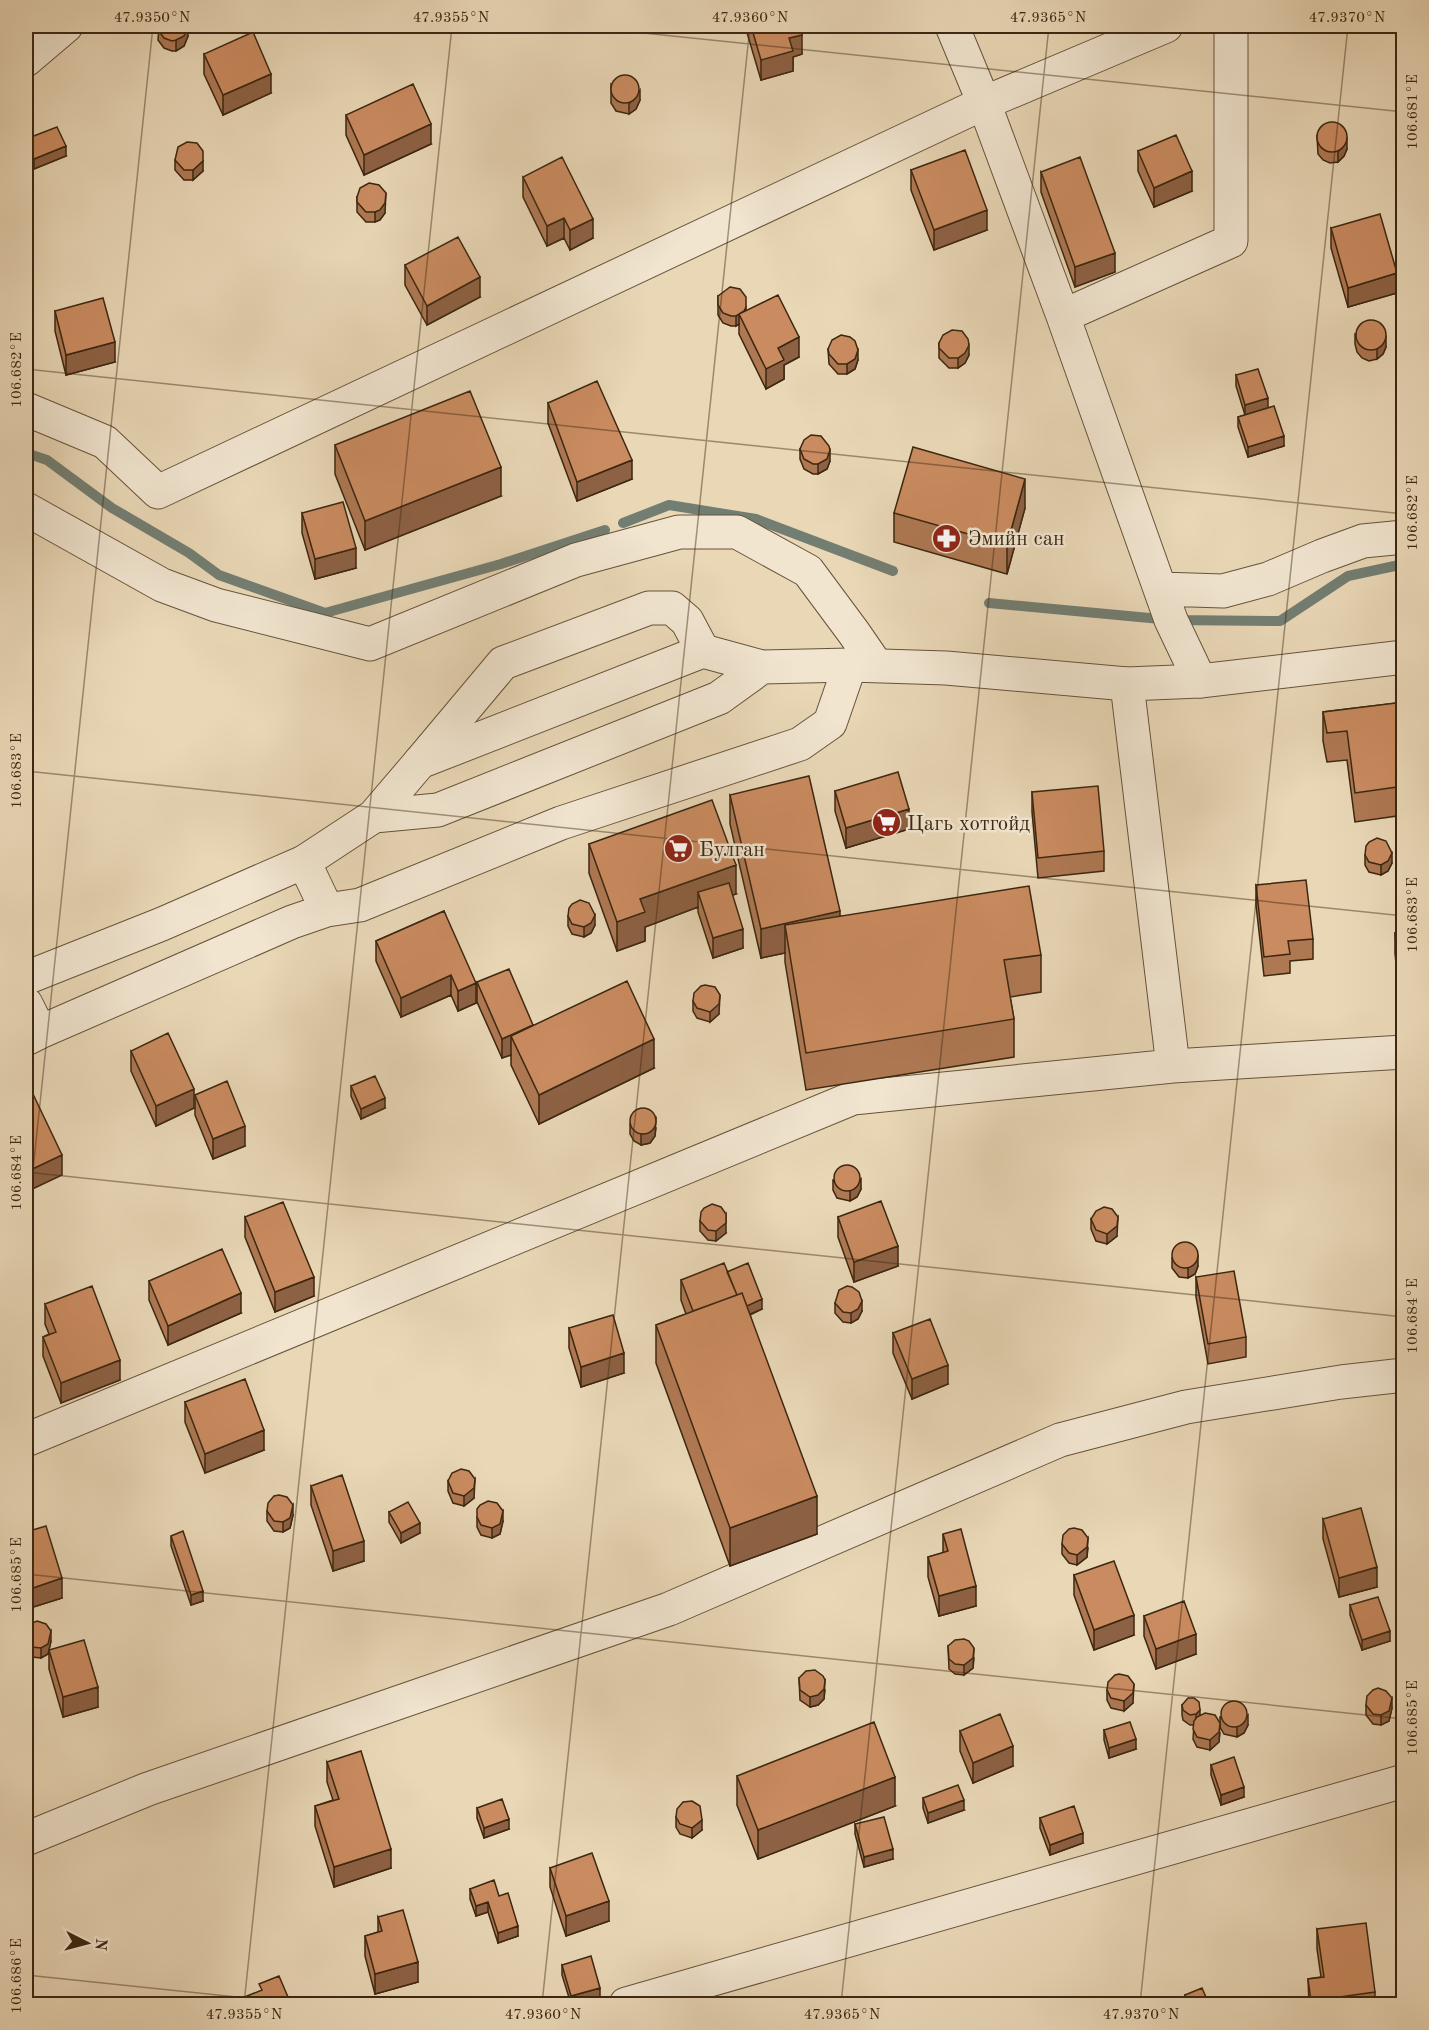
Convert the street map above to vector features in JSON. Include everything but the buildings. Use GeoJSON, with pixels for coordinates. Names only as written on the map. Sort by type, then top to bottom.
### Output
{"type":"FeatureCollection","features":[{"type":"Feature","properties":{"kind":"street"},"geometry":{"type":"LineString","coordinates":[[26,60],[66,26]]}},
{"type":"Feature","properties":{"kind":"street"},"geometry":{"type":"LineString","coordinates":[[952,26],[984,103],[1063,316],[1171,620],[1200,681]]}},
{"type":"Feature","properties":{"kind":"street"},"geometry":{"type":"LineString","coordinates":[[26,409],[105,442],[158,492],[984,103],[1166,26]]}},
{"type":"Feature","properties":{"kind":"street"},"geometry":{"type":"LineString","coordinates":[[1063,316],[1231,241],[1231,26]]}},
{"type":"Feature","properties":{"kind":"street"},"geometry":{"type":"LineString","coordinates":[[26,509],[162,585],[216,605],[370,644],[576,560],[679,532],[736,532],[808,571],[854,633],[863,665],[830,723],[800,744],[561,823],[360,905],[327,910],[292,921],[30,1025]]}},
{"type":"Feature","properties":{"kind":"street"},"geometry":{"type":"LineString","coordinates":[[1160,589],[1223,591],[1268,579],[1363,541],[1404,537]]}},
{"type":"Feature","properties":{"kind":"street"},"geometry":{"type":"LineString","coordinates":[[26,978],[162,924],[304,862],[375,816],[503,663],[649,608],[672,608],[687,621],[702,651]]}},
{"type":"Feature","properties":{"kind":"street"},"geometry":{"type":"LineString","coordinates":[[420,762],[702,651],[762,667],[863,665],[946,668],[1127,684],[1200,681],[1404,657]]}},
{"type":"Feature","properties":{"kind":"street"},"geometry":{"type":"LineString","coordinates":[[375,816],[438,810],[718,698],[762,667]]}},
{"type":"Feature","properties":{"kind":"street"},"geometry":{"type":"LineString","coordinates":[[1127,684],[1173,1066]]}},
{"type":"Feature","properties":{"kind":"street"},"geometry":{"type":"LineString","coordinates":[[304,862],[327,910]]}},
{"type":"Feature","properties":{"kind":"street"},"geometry":{"type":"LineString","coordinates":[[26,1440],[853,1098],[1173,1066],[1404,1052]]}},
{"type":"Feature","properties":{"kind":"street"},"geometry":{"type":"LineString","coordinates":[[26,1839],[148,1789],[669,1609],[1060,1440],[1186,1407],[1341,1382],[1404,1375]]}},
{"type":"Feature","properties":{"kind":"street"},"geometry":{"type":"LineString","coordinates":[[626,2004],[1404,1781]]}},
{"type":"Feature","properties":{"kind":"waterway"},"geometry":{"type":"LineString","coordinates":[[26,453],[47,460],[112,508],[189,553],[219,575],[325,613],[501,564],[605,530]]}},
{"type":"Feature","properties":{"kind":"waterway"},"geometry":{"type":"LineString","coordinates":[[623,523],[669,505],[756,519],[893,571]]}},
{"type":"Feature","properties":{"kind":"waterway"},"geometry":{"type":"LineString","coordinates":[[989,603],[1171,620],[1280,621],[1348,576],[1404,564]]}},
{"type":"Feature","properties":{"kind":"place","name":"Эмийн сан"},"geometry":{"type":"Point","coordinates":[947,538]}},
{"type":"Feature","properties":{"kind":"place","name":"Цагь хотгойд"},"geometry":{"type":"Point","coordinates":[886,823]}},
{"type":"Feature","properties":{"kind":"place","name":"Булган"},"geometry":{"type":"Point","coordinates":[678,849]}}]}
